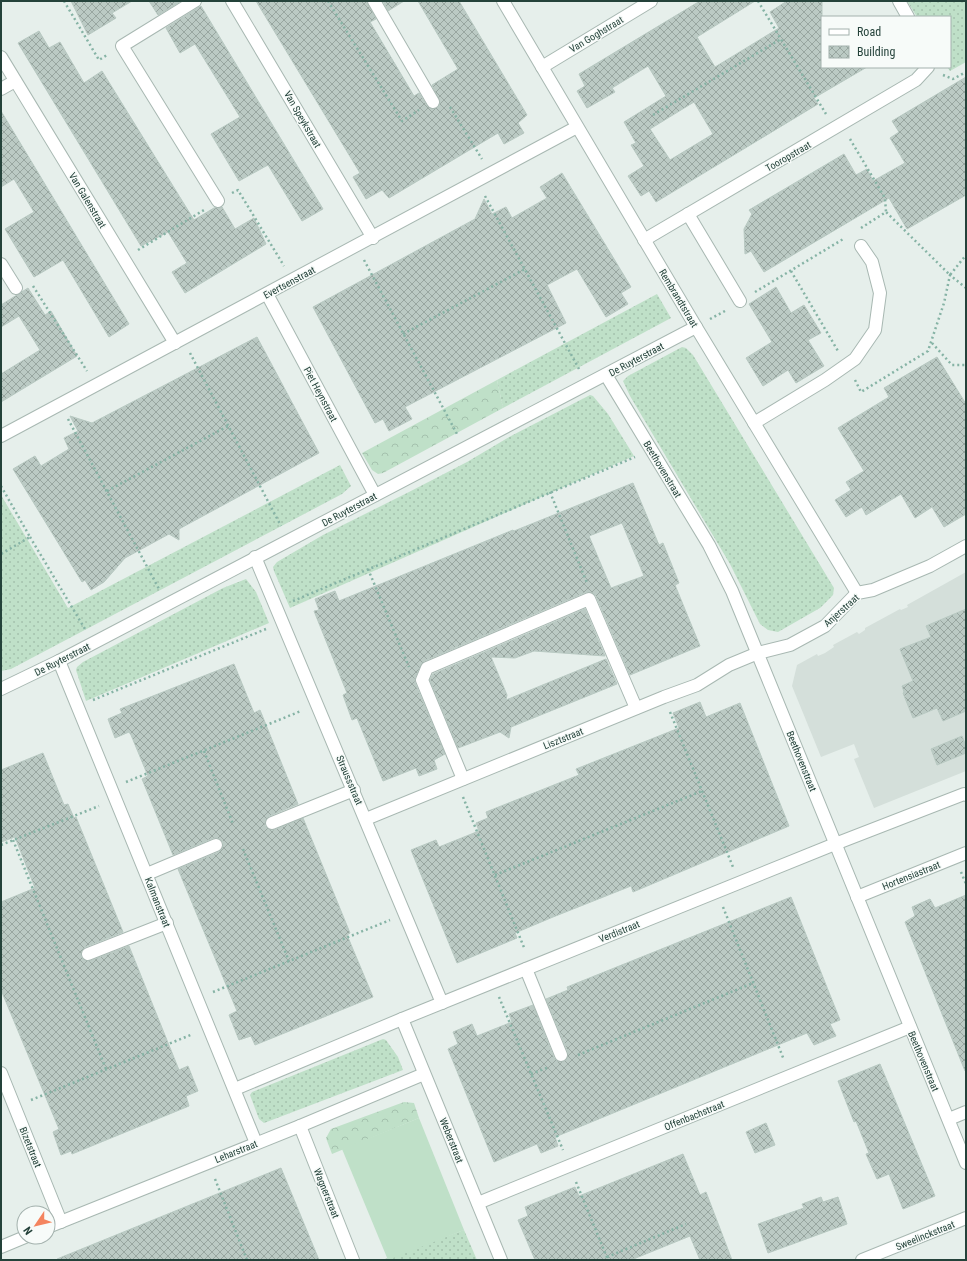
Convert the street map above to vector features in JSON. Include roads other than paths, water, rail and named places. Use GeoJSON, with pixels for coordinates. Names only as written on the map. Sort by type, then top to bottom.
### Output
{"type":"FeatureCollection","features":[{"type":"Feature","properties":{"kind":"street"},"geometry":{"type":"LineString","coordinates":[[195,1],[122,46],[218,201]]}},
{"type":"Feature","properties":{"kind":"street","name":"Van Speykstraat"},"geometry":{"type":"LineString","coordinates":[[232,1],[373,238]]}},
{"type":"Feature","properties":{"kind":"street"},"geometry":{"type":"LineString","coordinates":[[374,1],[433,102]]}},
{"type":"Feature","properties":{"kind":"street","name":"Rembrandtstraat"},"geometry":{"type":"LineString","coordinates":[[502,1],[696,327],[857,593]]}},
{"type":"Feature","properties":{"kind":"street","name":"Van Goghstraat"},"geometry":{"type":"LineString","coordinates":[[542,66],[651,1]]}},
{"type":"Feature","properties":{"kind":"street"},"geometry":{"type":"LineString","coordinates":[[898,1],[907,16]]}},
{"type":"Feature","properties":{"kind":"street","name":"Van Galenstraat"},"geometry":{"type":"LineString","coordinates":[[1,57],[124,259],[179,341]]}},
{"type":"Feature","properties":{"kind":"street","name":"Tooropstraat"},"geometry":{"type":"LineString","coordinates":[[644,240],[916,80],[928,68]]}},
{"type":"Feature","properties":{"kind":"street"},"geometry":{"type":"LineString","coordinates":[[1,89],[15,81]]}},
{"type":"Feature","properties":{"kind":"street","name":"Evertsenstraat"},"geometry":{"type":"LineString","coordinates":[[1,436],[373,238],[577,127]]}},
{"type":"Feature","properties":{"kind":"street"},"geometry":{"type":"LineString","coordinates":[[688,214],[740,301]]}},
{"type":"Feature","properties":{"kind":"street"},"geometry":{"type":"LineString","coordinates":[[754,423],[825,380],[855,359],[875,330],[880,293],[872,262],[861,246]]}},
{"type":"Feature","properties":{"kind":"street"},"geometry":{"type":"LineString","coordinates":[[1,264],[16,288]]}},
{"type":"Feature","properties":{"kind":"street","name":"Piet Heynstraat"},"geometry":{"type":"LineString","coordinates":[[267,294],[375,495]]}},
{"type":"Feature","properties":{"kind":"street","name":"De Ruyterstraat"},"geometry":{"type":"LineString","coordinates":[[1,690],[167,605],[255,557],[696,327]]}},
{"type":"Feature","properties":{"kind":"street","name":"Beethovenstraat"},"geometry":{"type":"LineString","coordinates":[[606,374],[709,545],[732,591],[966,1163]]}},
{"type":"Feature","properties":{"kind":"street","name":"Anjerstraat"},"geometry":{"type":"LineString","coordinates":[[758,653],[790,645],[825,626],[857,593],[874,590],[930,566],[966,546]]}},
{"type":"Feature","properties":{"kind":"street","name":"Straussstraat"},"geometry":{"type":"LineString","coordinates":[[255,557],[318,704],[442,1003]]}},
{"type":"Feature","properties":{"kind":"street"},"geometry":{"type":"LineString","coordinates":[[460,781],[422,680],[427,668],[589,599],[636,708]]}},
{"type":"Feature","properties":{"kind":"street","name":"Lisztstraat"},"geometry":{"type":"LineString","coordinates":[[366,819],[636,708],[697,685],[729,665],[758,653]]}},
{"type":"Feature","properties":{"kind":"street","name":"Kalmanstraat"},"geometry":{"type":"LineString","coordinates":[[59,661],[210,1027],[256,1143]]}},
{"type":"Feature","properties":{"kind":"street"},"geometry":{"type":"LineString","coordinates":[[272,823],[354,790]]}},
{"type":"Feature","properties":{"kind":"street","name":"Verdistraat"},"geometry":{"type":"LineString","coordinates":[[402,1019],[835,844],[964,794],[966,795]]}},
{"type":"Feature","properties":{"kind":"street"},"geometry":{"type":"LineString","coordinates":[[147,874],[216,845]]}},
{"type":"Feature","properties":{"kind":"street","name":"Hortensiastraat"},"geometry":{"type":"LineString","coordinates":[[857,897],[966,853]]}},
{"type":"Feature","properties":{"kind":"street"},"geometry":{"type":"LineString","coordinates":[[88,954],[167,923]]}},
{"type":"Feature","properties":{"kind":"street"},"geometry":{"type":"LineString","coordinates":[[529,968],[561,1055]]}},
{"type":"Feature","properties":{"kind":"street"},"geometry":{"type":"LineString","coordinates":[[235,1089],[402,1019]]}},
{"type":"Feature","properties":{"kind":"street","name":"Weberstraat"},"geometry":{"type":"LineString","coordinates":[[402,1019],[501,1260]]}},
{"type":"Feature","properties":{"kind":"street","name":"Offenbachstraat"},"geometry":{"type":"LineString","coordinates":[[478,1203],[910,1027]]}},
{"type":"Feature","properties":{"kind":"street","name":"Bizetstraat"},"geometry":{"type":"LineString","coordinates":[[1,1073],[61,1222]]}},
{"type":"Feature","properties":{"kind":"street","name":"Leharstraat"},"geometry":{"type":"LineString","coordinates":[[56,1224],[300,1126],[424,1074]]}},
{"type":"Feature","properties":{"kind":"street"},"geometry":{"type":"LineString","coordinates":[[949,1120],[966,1112]]}},
{"type":"Feature","properties":{"kind":"street","name":"Wagnerstraat"},"geometry":{"type":"LineString","coordinates":[[300,1126],[353,1260]]}},
{"type":"Feature","properties":{"kind":"street","name":"Sweelinckstraat"},"geometry":{"type":"LineString","coordinates":[[862,1260],[966,1218]]}},
{"type":"Feature","properties":{"kind":"street"},"geometry":{"type":"LineString","coordinates":[[1,1247],[16,1241]]}}]}
